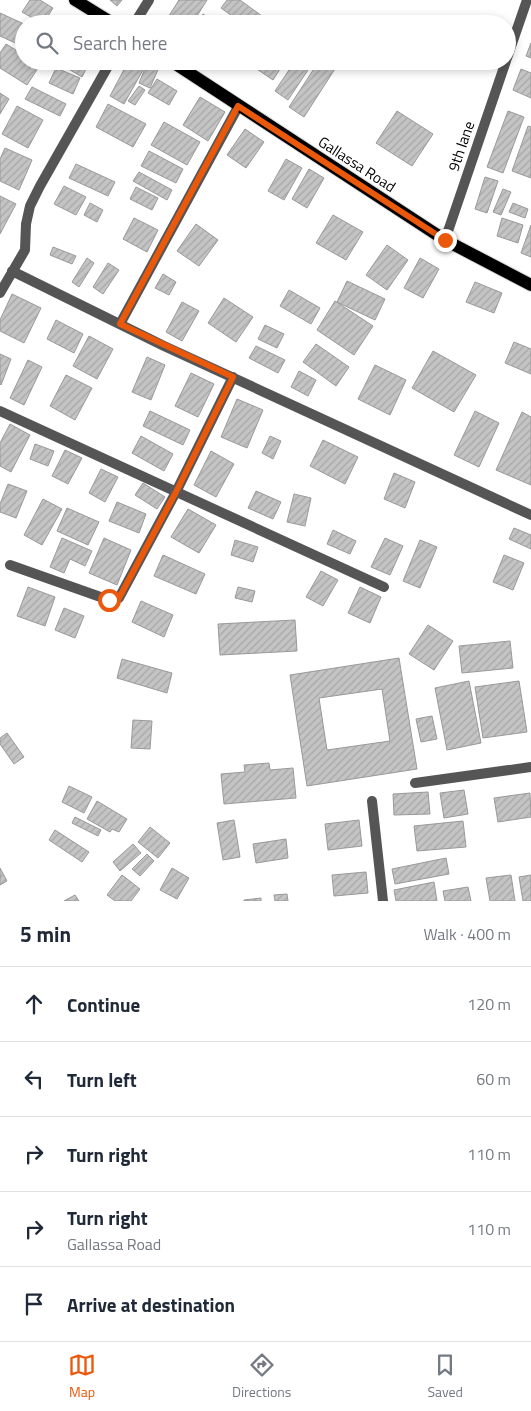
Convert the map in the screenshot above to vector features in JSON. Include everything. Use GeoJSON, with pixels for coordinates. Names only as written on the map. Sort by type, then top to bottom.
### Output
{"type":"FeatureCollection","features":[{"type":"Feature","properties":{"kind":"main road"},"geometry":{"type":"LineString","coordinates":[[76,0],[100,15]]}},
{"type":"Feature","properties":{"kind":"main road","name":"Gallassa Road"},"geometry":{"type":"LineString","coordinates":[[184,70],[445,240],[531,285]]}},
{"type":"Feature","properties":{"kind":"street"},"geometry":{"type":"LineString","coordinates":[[140,15],[149,0]]}},
{"type":"Feature","properties":{"kind":"street","name":"9th lane"},"geometry":{"type":"LineString","coordinates":[[516,33],[527,0]]}},
{"type":"Feature","properties":{"kind":"street"},"geometry":{"type":"LineString","coordinates":[[0,293],[25,250],[26,224],[30,206],[107,70]]}},
{"type":"Feature","properties":{"kind":"street","name":"9th lane"},"geometry":{"type":"LineString","coordinates":[[445,240],[504,70]]}},
{"type":"Feature","properties":{"kind":"street"},"geometry":{"type":"LineString","coordinates":[[120,324],[238,106]]}},
{"type":"Feature","properties":{"kind":"street"},"geometry":{"type":"LineString","coordinates":[[12,271],[120,324],[531,515]]}},
{"type":"Feature","properties":{"kind":"street"},"geometry":{"type":"LineString","coordinates":[[10,565],[109,600],[119,598],[176,492],[233,377]]}},
{"type":"Feature","properties":{"kind":"street"},"geometry":{"type":"LineString","coordinates":[[0,410],[384,588]]}},
{"type":"Feature","properties":{"kind":"street"},"geometry":{"type":"LineString","coordinates":[[415,783],[531,767]]}},
{"type":"Feature","properties":{"kind":"street"},"geometry":{"type":"LineString","coordinates":[[372,801],[383,901]]}},
{"type":"Feature","properties":{"kind":"building"},"geometry":{"type":"Polygon","coordinates":[[[30,0],[40,0],[53,8],[49,15],[27,15],[22,12],[30,0]]]}},
{"type":"Feature","properties":{"kind":"building"},"geometry":{"type":"Polygon","coordinates":[[[110,0],[122,0],[117,6],[110,0]]]}},
{"type":"Feature","properties":{"kind":"building"},"geometry":{"type":"Polygon","coordinates":[[[179,0],[207,0],[198,15],[169,15],[179,0]]]}},
{"type":"Feature","properties":{"kind":"building"},"geometry":{"type":"Polygon","coordinates":[[[227,0],[240,0],[261,15],[231,15],[221,8],[227,0]]]}},
{"type":"Feature","properties":{"kind":"building"},"geometry":{"type":"Polygon","coordinates":[[[0,13],[15,20],[15,43],[0,36],[0,13]]]}},
{"type":"Feature","properties":{"kind":"building"},"geometry":{"type":"Polygon","coordinates":[[[531,43],[531,58],[526,56],[531,43]]]}},
{"type":"Feature","properties":{"kind":"building"},"geometry":{"type":"Polygon","coordinates":[[[6,44],[15,50],[15,70],[37,70],[27,85],[0,68],[0,53],[6,44]]]}},
{"type":"Feature","properties":{"kind":"building"},"geometry":{"type":"Polygon","coordinates":[[[521,69],[531,73],[531,98],[513,90],[521,69]]]}},
{"type":"Feature","properties":{"kind":"building"},"geometry":{"type":"Polygon","coordinates":[[[55,70],[61,70],[80,78],[73,94],[49,83],[55,70]]]}},
{"type":"Feature","properties":{"kind":"building"},"geometry":{"type":"Polygon","coordinates":[[[70,70],[86,70],[82,77],[70,70]]]}},
{"type":"Feature","properties":{"kind":"building"},"geometry":{"type":"Polygon","coordinates":[[[124,70],[143,70],[124,104],[110,96],[124,70]]]}},
{"type":"Feature","properties":{"kind":"building"},"geometry":{"type":"Polygon","coordinates":[[[144,70],[158,70],[150,88],[139,83],[144,70]]]}},
{"type":"Feature","properties":{"kind":"building"},"geometry":{"type":"Polygon","coordinates":[[[258,70],[279,70],[273,80],[258,70]]]}},
{"type":"Feature","properties":{"kind":"building"},"geometry":{"type":"Polygon","coordinates":[[[289,70],[308,70],[288,100],[275,91],[289,70]]]}},
{"type":"Feature","properties":{"kind":"building"},"geometry":{"type":"Polygon","coordinates":[[[313,70],[334,70],[304,117],[289,107],[313,70]]]}},
{"type":"Feature","properties":{"kind":"building"},"geometry":{"type":"Polygon","coordinates":[[[157,79],[177,91],[169,105],[148,93],[157,79]]]}},
{"type":"Feature","properties":{"kind":"building"},"geometry":{"type":"Polygon","coordinates":[[[139,86],[145,90],[135,105],[128,101],[139,86]]]}},
{"type":"Feature","properties":{"kind":"building"},"geometry":{"type":"Polygon","coordinates":[[[32,87],[66,104],[60,116],[25,99],[32,87]]]}},
{"type":"Feature","properties":{"kind":"building"},"geometry":{"type":"Polygon","coordinates":[[[0,93],[9,99],[0,114],[0,93]]]}},
{"type":"Feature","properties":{"kind":"building"},"geometry":{"type":"Polygon","coordinates":[[[200,97],[225,112],[208,141],[183,125],[200,97]]]}},
{"type":"Feature","properties":{"kind":"building"},"geometry":{"type":"Polygon","coordinates":[[[108,104],[146,124],[133,147],[96,127],[108,104]]]}},
{"type":"Feature","properties":{"kind":"building"},"geometry":{"type":"Polygon","coordinates":[[[17,106],[43,120],[28,148],[2,134],[17,106]]]}},
{"type":"Feature","properties":{"kind":"building"},"geometry":{"type":"Polygon","coordinates":[[[397,111],[433,134],[412,166],[376,143],[397,111]]]}},
{"type":"Feature","properties":{"kind":"building"},"geometry":{"type":"Polygon","coordinates":[[[508,111],[524,117],[503,173],[487,167],[508,111]]]}},
{"type":"Feature","properties":{"kind":"building"},"geometry":{"type":"Polygon","coordinates":[[[164,122],[200,142],[187,165],[151,145],[164,122]]]}},
{"type":"Feature","properties":{"kind":"building"},"geometry":{"type":"Polygon","coordinates":[[[528,126],[531,127],[531,178],[512,171],[528,126]]]}},
{"type":"Feature","properties":{"kind":"building"},"geometry":{"type":"Polygon","coordinates":[[[245,129],[264,142],[246,168],[227,155],[245,129]]]}},
{"type":"Feature","properties":{"kind":"building"},"geometry":{"type":"Polygon","coordinates":[[[5,148],[32,160],[19,190],[0,181],[0,159],[5,148]]]}},
{"type":"Feature","properties":{"kind":"building"},"geometry":{"type":"Polygon","coordinates":[[[149,151],[183,169],[176,183],[141,166],[149,151]]]}},
{"type":"Feature","properties":{"kind":"building"},"geometry":{"type":"Polygon","coordinates":[[[286,159],[302,168],[284,200],[268,191],[286,159]]]}},
{"type":"Feature","properties":{"kind":"building"},"geometry":{"type":"Polygon","coordinates":[[[76,164],[115,182],[108,196],[69,178],[76,164]]]}},
{"type":"Feature","properties":{"kind":"building"},"geometry":{"type":"Polygon","coordinates":[[[309,169],[324,178],[307,208],[292,199],[309,169]]]}},
{"type":"Feature","properties":{"kind":"building"},"geometry":{"type":"Polygon","coordinates":[[[139,172],[172,190],[167,200],[133,181],[139,172]]]}},
{"type":"Feature","properties":{"kind":"building"},"geometry":{"type":"Polygon","coordinates":[[[485,177],[498,181],[487,213],[475,209],[485,177]]]}},
{"type":"Feature","properties":{"kind":"building"},"geometry":{"type":"Polygon","coordinates":[[[64,186],[86,197],[76,215],[54,204],[64,186]]]}},
{"type":"Feature","properties":{"kind":"building"},"geometry":{"type":"Polygon","coordinates":[[[136,187],[158,198],[152,210],[130,199],[136,187]]]}},
{"type":"Feature","properties":{"kind":"building"},"geometry":{"type":"Polygon","coordinates":[[[503,189],[511,192],[501,215],[493,212],[503,189]]]}},
{"type":"Feature","properties":{"kind":"building"},"geometry":{"type":"Polygon","coordinates":[[[0,196],[16,204],[0,234],[0,196]]]}},
{"type":"Feature","properties":{"kind":"building"},"geometry":{"type":"Polygon","coordinates":[[[90,203],[103,210],[97,222],[84,215],[90,203]]]}},
{"type":"Feature","properties":{"kind":"building"},"geometry":{"type":"Polygon","coordinates":[[[513,203],[528,209],[525,218],[509,212],[513,203]]]}},
{"type":"Feature","properties":{"kind":"building"},"geometry":{"type":"Polygon","coordinates":[[[333,215],[363,232],[346,260],[316,243],[333,215]]]}},
{"type":"Feature","properties":{"kind":"building"},"geometry":{"type":"Polygon","coordinates":[[[134,218],[158,230],[147,252],[123,239],[134,218]]]}},
{"type":"Feature","properties":{"kind":"building"},"geometry":{"type":"Polygon","coordinates":[[[502,218],[523,225],[518,243],[497,236],[502,218]]]}},
{"type":"Feature","properties":{"kind":"building"},"geometry":{"type":"Polygon","coordinates":[[[196,224],[218,240],[199,266],[177,251],[196,224]]]}},
{"type":"Feature","properties":{"kind":"building"},"geometry":{"type":"Polygon","coordinates":[[[531,225],[531,257],[521,253],[531,225]]]}},
{"type":"Feature","properties":{"kind":"building"},"geometry":{"type":"Polygon","coordinates":[[[387,245],[408,260],[387,290],[366,275],[387,245]]]}},
{"type":"Feature","properties":{"kind":"building"},"geometry":{"type":"Polygon","coordinates":[[[53,247],[76,256],[72,264],[50,255],[53,247]]]}},
{"type":"Feature","properties":{"kind":"building"},"geometry":{"type":"Polygon","coordinates":[[[87,258],[94,263],[79,287],[72,282],[87,258]]]}},
{"type":"Feature","properties":{"kind":"building"},"geometry":{"type":"Polygon","coordinates":[[[420,258],[439,269],[423,298],[404,288],[420,258]]]}},
{"type":"Feature","properties":{"kind":"building"},"geometry":{"type":"Polygon","coordinates":[[[108,263],[119,270],[103,294],[93,287],[108,263]]]}},
{"type":"Feature","properties":{"kind":"building"},"geometry":{"type":"Polygon","coordinates":[[[163,274],[176,282],[169,295],[155,288],[163,274]]]}},
{"type":"Feature","properties":{"kind":"building"},"geometry":{"type":"Polygon","coordinates":[[[347,281],[385,299],[375,320],[337,302],[347,281]]]}},
{"type":"Feature","properties":{"kind":"building"},"geometry":{"type":"Polygon","coordinates":[[[475,282],[502,293],[494,313],[466,302],[475,282]]]}},
{"type":"Feature","properties":{"kind":"building"},"geometry":{"type":"Polygon","coordinates":[[[289,290],[320,308],[311,324],[280,306],[289,290]]]}},
{"type":"Feature","properties":{"kind":"building"},"geometry":{"type":"Polygon","coordinates":[[[12,294],[41,308],[24,343],[0,331],[0,320],[12,294]]]}},
{"type":"Feature","properties":{"kind":"building"},"geometry":{"type":"Polygon","coordinates":[[[224,298],[253,317],[236,342],[208,323],[224,298]]]}},
{"type":"Feature","properties":{"kind":"building"},"geometry":{"type":"Polygon","coordinates":[[[335,301],[373,326],[354,355],[317,330],[335,301]]]}},
{"type":"Feature","properties":{"kind":"building"},"geometry":{"type":"Polygon","coordinates":[[[182,302],[199,311],[182,341],[166,332],[182,302]]]}},
{"type":"Feature","properties":{"kind":"building"},"geometry":{"type":"Polygon","coordinates":[[[56,320],[83,334],[74,353],[47,339],[56,320]]]}},
{"type":"Feature","properties":{"kind":"building"},"geometry":{"type":"Polygon","coordinates":[[[265,325],[284,334],[277,348],[258,339],[265,325]]]}},
{"type":"Feature","properties":{"kind":"building"},"geometry":{"type":"Polygon","coordinates":[[[89,336],[113,349],[97,379],[73,366],[89,336]]]}},
{"type":"Feature","properties":{"kind":"building"},"geometry":{"type":"Polygon","coordinates":[[[514,342],[531,349],[531,374],[505,363],[514,342]]]}},
{"type":"Feature","properties":{"kind":"building"},"geometry":{"type":"Polygon","coordinates":[[[316,344],[349,367],[336,386],[303,362],[316,344]]]}},
{"type":"Feature","properties":{"kind":"building"},"geometry":{"type":"Polygon","coordinates":[[[256,346],[285,360],[278,373],[249,358],[256,346]]]}},
{"type":"Feature","properties":{"kind":"building"},"geometry":{"type":"Polygon","coordinates":[[[433,351],[476,375],[454,412],[412,388],[433,351]]]}},
{"type":"Feature","properties":{"kind":"building"},"geometry":{"type":"Polygon","coordinates":[[[0,354],[11,359],[1,385],[0,384],[0,354]]]}},
{"type":"Feature","properties":{"kind":"building"},"geometry":{"type":"Polygon","coordinates":[[[147,357],[165,365],[151,400],[132,392],[147,357]]]}},
{"type":"Feature","properties":{"kind":"building"},"geometry":{"type":"Polygon","coordinates":[[[28,360],[42,367],[24,405],[10,398],[28,360]]]}},
{"type":"Feature","properties":{"kind":"building"},"geometry":{"type":"Polygon","coordinates":[[[375,365],[406,380],[390,415],[358,399],[375,365]]]}},
{"type":"Feature","properties":{"kind":"building"},"geometry":{"type":"Polygon","coordinates":[[[299,371],[316,380],[308,396],[291,387],[299,371]]]}},
{"type":"Feature","properties":{"kind":"building"},"geometry":{"type":"Polygon","coordinates":[[[191,373],[214,384],[198,417],[175,406],[191,373]]]}},
{"type":"Feature","properties":{"kind":"building"},"geometry":{"type":"Polygon","coordinates":[[[66,375],[92,388],[75,420],[50,406],[66,375]]]}},
{"type":"Feature","properties":{"kind":"building"},"geometry":{"type":"Polygon","coordinates":[[[237,399],[263,410],[247,448],[221,437],[237,399]]]}},
{"type":"Feature","properties":{"kind":"building"},"geometry":{"type":"Polygon","coordinates":[[[150,411],[190,430],[183,445],[143,426],[150,411]]]}},
{"type":"Feature","properties":{"kind":"building"},"geometry":{"type":"Polygon","coordinates":[[[475,411],[499,423],[479,467],[454,455],[475,411]]]}},
{"type":"Feature","properties":{"kind":"building"},"geometry":{"type":"Polygon","coordinates":[[[522,412],[531,417],[531,485],[496,470],[522,412]]]}},
{"type":"Feature","properties":{"kind":"building"},"geometry":{"type":"Polygon","coordinates":[[[10,424],[30,435],[11,472],[0,466],[0,443],[10,424]]]}},
{"type":"Feature","properties":{"kind":"building"},"geometry":{"type":"Polygon","coordinates":[[[141,436],[173,454],[164,471],[132,453],[141,436]]]}},
{"type":"Feature","properties":{"kind":"building"},"geometry":{"type":"Polygon","coordinates":[[[270,436],[281,441],[273,459],[262,453],[270,436]]]}},
{"type":"Feature","properties":{"kind":"building"},"geometry":{"type":"Polygon","coordinates":[[[323,440],[358,457],[345,484],[310,466],[323,440]]]}},
{"type":"Feature","properties":{"kind":"building"},"geometry":{"type":"Polygon","coordinates":[[[35,444],[54,451],[48,466],[30,459],[35,444]]]}},
{"type":"Feature","properties":{"kind":"building"},"geometry":{"type":"Polygon","coordinates":[[[65,450],[82,458],[68,484],[52,476],[65,450]]]}},
{"type":"Feature","properties":{"kind":"building"},"geometry":{"type":"Polygon","coordinates":[[[211,451],[234,464],[216,497],[194,485],[211,451]]]}},
{"type":"Feature","properties":{"kind":"building"},"geometry":{"type":"Polygon","coordinates":[[[101,469],[118,477],[105,502],[89,493],[101,469]]]}},
{"type":"Feature","properties":{"kind":"building"},"geometry":{"type":"Polygon","coordinates":[[[394,473],[415,482],[405,508],[384,499],[394,473]]]}},
{"type":"Feature","properties":{"kind":"building"},"geometry":{"type":"Polygon","coordinates":[[[143,483],[165,497],[157,509],[135,495],[143,483]]]}},
{"type":"Feature","properties":{"kind":"building"},"geometry":{"type":"Polygon","coordinates":[[[8,484],[27,491],[16,518],[0,512],[0,504],[8,484]]]}},
{"type":"Feature","properties":{"kind":"building"},"geometry":{"type":"Polygon","coordinates":[[[256,491],[281,502],[273,519],[248,508],[256,491]]]}},
{"type":"Feature","properties":{"kind":"building"},"geometry":{"type":"Polygon","coordinates":[[[294,494],[311,498],[305,526],[287,522],[294,494]]]}},
{"type":"Feature","properties":{"kind":"building"},"geometry":{"type":"Polygon","coordinates":[[[43,499],[62,509],[42,545],[24,535],[43,499]]]}},
{"type":"Feature","properties":{"kind":"building"},"geometry":{"type":"Polygon","coordinates":[[[117,502],[146,514],[139,533],[109,521],[117,502]]]}},
{"type":"Feature","properties":{"kind":"building"},"geometry":{"type":"Polygon","coordinates":[[[67,508],[99,522],[88,545],[57,531],[67,508]]]}},
{"type":"Feature","properties":{"kind":"building"},"geometry":{"type":"Polygon","coordinates":[[[188,509],[216,525],[199,553],[171,537],[188,509]]]}},
{"type":"Feature","properties":{"kind":"building"},"geometry":{"type":"Polygon","coordinates":[[[514,528],[531,535],[531,549],[509,539],[514,528]]]}},
{"type":"Feature","properties":{"kind":"building"},"geometry":{"type":"Polygon","coordinates":[[[333,530],[356,541],[350,554],[327,544],[333,530]]]}},
{"type":"Feature","properties":{"kind":"building"},"geometry":{"type":"Polygon","coordinates":[[[62,538],[92,551],[85,566],[70,559],[64,573],[50,567],[62,538]]]}},
{"type":"Feature","properties":{"kind":"building"},"geometry":{"type":"Polygon","coordinates":[[[104,538],[131,550],[117,585],[89,573],[104,538]]]}},
{"type":"Feature","properties":{"kind":"building"},"geometry":{"type":"Polygon","coordinates":[[[385,538],[403,546],[390,575],[371,567],[385,538]]]}},
{"type":"Feature","properties":{"kind":"building"},"geometry":{"type":"Polygon","coordinates":[[[235,540],[258,547],[253,562],[231,555],[235,540]]]}},
{"type":"Feature","properties":{"kind":"building"},"geometry":{"type":"Polygon","coordinates":[[[420,540],[437,547],[420,588],[403,581],[420,540]]]}},
{"type":"Feature","properties":{"kind":"building"},"geometry":{"type":"Polygon","coordinates":[[[163,555],[205,574],[196,594],[154,576],[163,555]]]}},
{"type":"Feature","properties":{"kind":"building"},"geometry":{"type":"Polygon","coordinates":[[[504,555],[524,563],[513,590],[493,582],[504,555]]]}},
{"type":"Feature","properties":{"kind":"building"},"geometry":{"type":"Polygon","coordinates":[[[321,571],[338,580],[323,606],[306,597],[321,571]]]}},
{"type":"Feature","properties":{"kind":"building"},"geometry":{"type":"Polygon","coordinates":[[[28,587],[55,597],[45,626],[17,616],[28,587]]]}},
{"type":"Feature","properties":{"kind":"building"},"geometry":{"type":"Polygon","coordinates":[[[238,587],[255,591],[252,602],[235,598],[238,587]]]}},
{"type":"Feature","properties":{"kind":"building"},"geometry":{"type":"Polygon","coordinates":[[[360,587],[381,597],[370,623],[348,613],[360,587]]]}},
{"type":"Feature","properties":{"kind":"building"},"geometry":{"type":"Polygon","coordinates":[[[141,601],[173,615],[164,637],[132,622],[141,601]]]}},
{"type":"Feature","properties":{"kind":"building"},"geometry":{"type":"Polygon","coordinates":[[[64,608],[84,616],[75,638],[55,630],[64,608]]]}},
{"type":"Feature","properties":{"kind":"building"},"geometry":{"type":"Polygon","coordinates":[[[295,620],[297,651],[220,655],[218,624],[295,620]]]}},
{"type":"Feature","properties":{"kind":"building"},"geometry":{"type":"Polygon","coordinates":[[[428,625],[453,641],[434,670],[409,654],[428,625]]]}},
{"type":"Feature","properties":{"kind":"building"},"geometry":{"type":"Polygon","coordinates":[[[510,641],[513,668],[462,673],[459,646],[510,641]]]}},
{"type":"Feature","properties":{"kind":"building"},"geometry":{"type":"Polygon","coordinates":[[[399,658],[417,769],[307,786],[290,675],[399,658]],[[382,689],[319,698],[327,750],[390,741],[382,689]]]}},
{"type":"Feature","properties":{"kind":"building"},"geometry":{"type":"Polygon","coordinates":[[[122,659],[172,673],[167,693],[117,678],[122,659]]]}},
{"type":"Feature","properties":{"kind":"building"},"geometry":{"type":"Polygon","coordinates":[[[469,681],[481,743],[447,750],[435,688],[469,681]]]}},
{"type":"Feature","properties":{"kind":"building"},"geometry":{"type":"Polygon","coordinates":[[[519,681],[527,732],[483,738],[475,687],[519,681]]]}},
{"type":"Feature","properties":{"kind":"building"},"geometry":{"type":"Polygon","coordinates":[[[432,716],[437,739],[421,742],[416,719],[432,716]]]}},
{"type":"Feature","properties":{"kind":"building"},"geometry":{"type":"Polygon","coordinates":[[[133,720],[152,721],[150,749],[131,748],[133,720]]]}},
{"type":"Feature","properties":{"kind":"building"},"geometry":{"type":"Polygon","coordinates":[[[7,733],[24,757],[14,764],[0,744],[0,738],[7,733]]]}},
{"type":"Feature","properties":{"kind":"building"},"geometry":{"type":"Polygon","coordinates":[[[269,763],[270,770],[293,768],[296,798],[224,804],[221,774],[245,772],[244,765],[269,763]]]}},
{"type":"Feature","properties":{"kind":"building"},"geometry":{"type":"Polygon","coordinates":[[[69,786],[92,797],[84,813],[62,802],[69,786]]]}},
{"type":"Feature","properties":{"kind":"building"},"geometry":{"type":"Polygon","coordinates":[[[464,790],[468,814],[444,818],[440,793],[464,790]]]}},
{"type":"Feature","properties":{"kind":"building"},"geometry":{"type":"Polygon","coordinates":[[[428,792],[430,814],[394,815],[393,794],[428,792]]]}},
{"type":"Feature","properties":{"kind":"building"},"geometry":{"type":"Polygon","coordinates":[[[530,793],[531,817],[498,822],[494,798],[530,793]]]}},
{"type":"Feature","properties":{"kind":"building"},"geometry":{"type":"Polygon","coordinates":[[[97,801],[127,819],[119,832],[112,829],[110,832],[87,819],[97,801]]]}},
{"type":"Feature","properties":{"kind":"building"},"geometry":{"type":"Polygon","coordinates":[[[75,817],[101,830],[98,836],[72,823],[75,817]]]}},
{"type":"Feature","properties":{"kind":"building"},"geometry":{"type":"Polygon","coordinates":[[[234,820],[240,857],[223,860],[217,823],[234,820]]]}},
{"type":"Feature","properties":{"kind":"building"},"geometry":{"type":"Polygon","coordinates":[[[359,820],[362,846],[328,850],[325,824],[359,820]]]}},
{"type":"Feature","properties":{"kind":"building"},"geometry":{"type":"Polygon","coordinates":[[[463,821],[466,847],[417,851],[414,826],[463,821]]]}},
{"type":"Feature","properties":{"kind":"building"},"geometry":{"type":"Polygon","coordinates":[[[150,827],[170,843],[158,858],[138,842],[150,827]]]}},
{"type":"Feature","properties":{"kind":"building"},"geometry":{"type":"Polygon","coordinates":[[[55,830],[89,852],[82,862],[49,840],[55,830]]]}},
{"type":"Feature","properties":{"kind":"building"},"geometry":{"type":"Polygon","coordinates":[[[286,839],[288,858],[256,863],[253,844],[286,839]]]}},
{"type":"Feature","properties":{"kind":"building"},"geometry":{"type":"Polygon","coordinates":[[[133,844],[141,853],[120,871],[113,862],[133,844]]]}},
{"type":"Feature","properties":{"kind":"building"},"geometry":{"type":"Polygon","coordinates":[[[147,854],[154,861],[140,876],[132,869],[147,854]]]}},
{"type":"Feature","properties":{"kind":"building"},"geometry":{"type":"Polygon","coordinates":[[[446,858],[449,874],[395,884],[392,869],[446,858]]]}},
{"type":"Feature","properties":{"kind":"building"},"geometry":{"type":"Polygon","coordinates":[[[0,868],[7,881],[0,885],[0,868]]]}},
{"type":"Feature","properties":{"kind":"building"},"geometry":{"type":"Polygon","coordinates":[[[172,868],[189,878],[177,899],[160,890],[172,868]]]}},
{"type":"Feature","properties":{"kind":"building"},"geometry":{"type":"Polygon","coordinates":[[[366,872],[368,893],[334,896],[332,875],[366,872]]]}},
{"type":"Feature","properties":{"kind":"building"},"geometry":{"type":"Polygon","coordinates":[[[122,875],[140,889],[131,901],[115,901],[107,895],[122,875]]]}},
{"type":"Feature","properties":{"kind":"building"},"geometry":{"type":"Polygon","coordinates":[[[511,875],[515,901],[490,901],[486,878],[511,875]]]}},
{"type":"Feature","properties":{"kind":"building"},"geometry":{"type":"Polygon","coordinates":[[[531,875],[531,901],[523,901],[519,877],[531,875]]]}},
{"type":"Feature","properties":{"kind":"building"},"geometry":{"type":"Polygon","coordinates":[[[434,882],[437,901],[396,901],[394,890],[434,882]]]}},
{"type":"Feature","properties":{"kind":"building"},"geometry":{"type":"Polygon","coordinates":[[[468,887],[471,901],[445,901],[443,891],[468,887]]]}},
{"type":"Feature","properties":{"kind":"building"},"geometry":{"type":"Polygon","coordinates":[[[287,894],[288,901],[275,901],[274,895],[287,894]]]}},
{"type":"Feature","properties":{"kind":"building"},"geometry":{"type":"Polygon","coordinates":[[[75,895],[79,901],[64,901],[75,895]]]}},
{"type":"Feature","properties":{"kind":"building"},"geometry":{"type":"Polygon","coordinates":[[[261,898],[261,901],[244,901],[244,900],[261,898]]]}},
{"type":"Feature","properties":{"kind":"route"},"geometry":{"type":"LineString","coordinates":[[109,600],[119,598],[176,492],[233,377],[120,324],[238,106],[445,240]]}}]}
